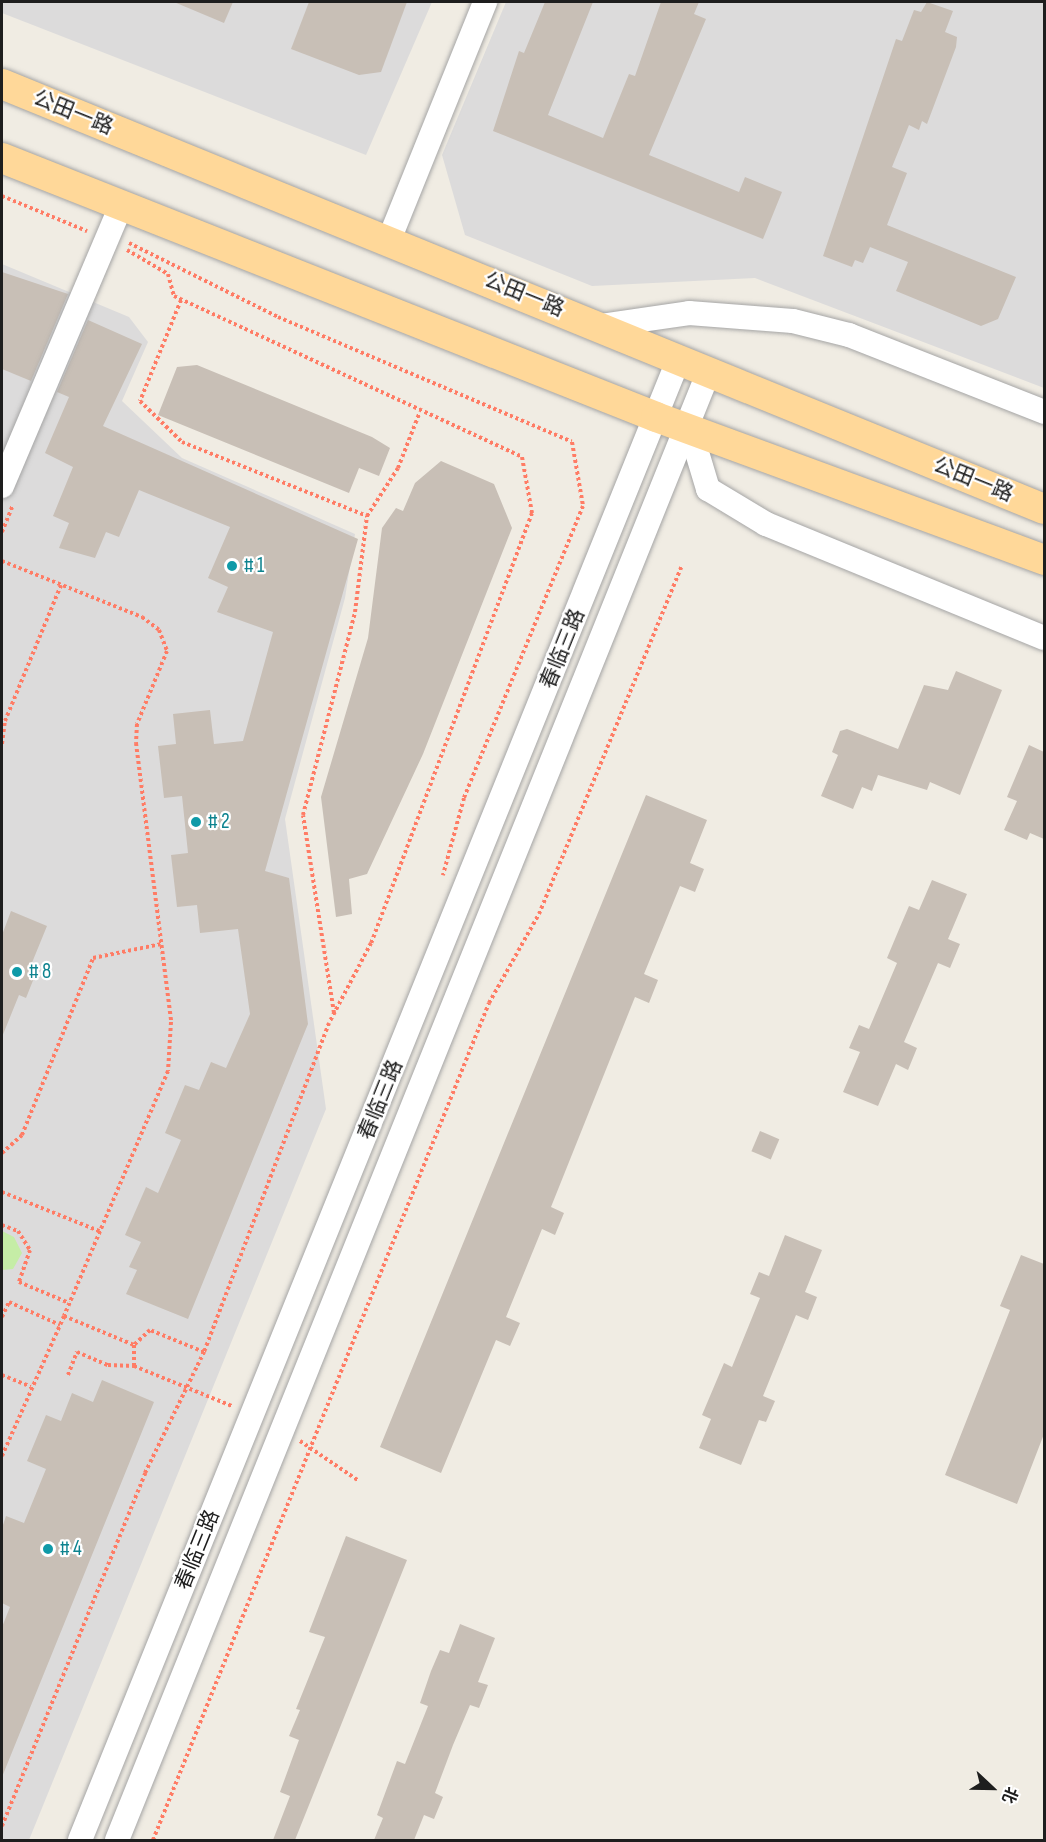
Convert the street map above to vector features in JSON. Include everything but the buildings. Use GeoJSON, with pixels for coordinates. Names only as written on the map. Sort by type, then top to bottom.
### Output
{"type":"FeatureCollection","features":[{"type":"Feature","properties":{"kind":"main road","name":"公田一路"},"geometry":{"type":"LineString","coordinates":[[2,84],[679,358],[1044,509]]}},
{"type":"Feature","properties":{"kind":"main road"},"geometry":{"type":"LineString","coordinates":[[2,158],[116,226],[657,417],[1044,560]]}},
{"type":"Feature","properties":{"kind":"street"},"geometry":{"type":"LineString","coordinates":[[388,240],[485,2]]}},
{"type":"Feature","properties":{"kind":"street"},"geometry":{"type":"LineString","coordinates":[[9,491],[116,226]]}},
{"type":"Feature","properties":{"kind":"street"},"geometry":{"type":"LineString","coordinates":[[600,326],[689,313],[793,321],[849,335],[1044,412]]}},
{"type":"Feature","properties":{"kind":"street","name":"春临三路"},"geometry":{"type":"LineString","coordinates":[[80,1840],[679,358]]}},
{"type":"Feature","properties":{"kind":"street","name":"春临三路"},"geometry":{"type":"LineString","coordinates":[[117,1840],[690,429],[709,371]]}},
{"type":"Feature","properties":{"kind":"street"},"geometry":{"type":"LineString","coordinates":[[690,429],[708,489],[766,524],[1044,638]]}},
{"type":"Feature","properties":{"kind":"path"},"geometry":{"type":"LineString","coordinates":[[2,1826],[145,1473],[204,1352],[260,1192],[334,1014],[371,943],[532,513],[522,457],[419,414],[174,297],[168,274],[116,226]]}},
{"type":"Feature","properties":{"kind":"path"},"geometry":{"type":"LineString","coordinates":[[116,226],[278,317],[572,442],[583,506],[464,798],[440,885]]}},
{"type":"Feature","properties":{"kind":"path"},"geometry":{"type":"LineString","coordinates":[[182,300],[140,401],[182,442],[367,516]]}},
{"type":"Feature","properties":{"kind":"path"},"geometry":{"type":"LineString","coordinates":[[334,1014],[303,815],[355,612],[367,516],[399,468],[419,414]]}},
{"type":"Feature","properties":{"kind":"path"},"geometry":{"type":"LineString","coordinates":[[2,532],[9,491]]}},
{"type":"Feature","properties":{"kind":"path"},"geometry":{"type":"LineString","coordinates":[[2,561],[142,617],[159,630],[167,651],[137,724],[136,743],[171,1022],[168,1071],[2,1456]]}},
{"type":"Feature","properties":{"kind":"path"},"geometry":{"type":"LineString","coordinates":[[153,1840],[489,1003],[539,914],[681,567]]}},
{"type":"Feature","properties":{"kind":"path"},"geometry":{"type":"LineString","coordinates":[[2,744],[5,721],[61,585]]}},
{"type":"Feature","properties":{"kind":"path"},"geometry":{"type":"LineString","coordinates":[[2,1153],[22,1135],[93,958],[161,944]]}},
{"type":"Feature","properties":{"kind":"path"},"geometry":{"type":"LineString","coordinates":[[2,1192],[99,1232]]}},
{"type":"Feature","properties":{"kind":"path"},"geometry":{"type":"LineString","coordinates":[[2,1225],[18,1231],[30,1250],[19,1282],[69,1303]]}},
{"type":"Feature","properties":{"kind":"path"},"geometry":{"type":"LineString","coordinates":[[2,1317],[9,1302],[60,1324]]}},
{"type":"Feature","properties":{"kind":"path"},"geometry":{"type":"LineString","coordinates":[[64,1316],[134,1345]]}},
{"type":"Feature","properties":{"kind":"path"},"geometry":{"type":"LineString","coordinates":[[68,1375],[77,1352],[108,1365],[134,1366],[134,1345],[150,1330],[204,1352]]}},
{"type":"Feature","properties":{"kind":"path"},"geometry":{"type":"LineString","coordinates":[[2,1375],[31,1387]]}},
{"type":"Feature","properties":{"kind":"path"},"geometry":{"type":"LineString","coordinates":[[230,1418],[239,1396]]}},
{"type":"Feature","properties":{"kind":"shaded area"},"geometry":{"type":"Polygon","coordinates":[[[2,2],[432,2],[366,155],[2,13],[2,2]]]}},
{"type":"Feature","properties":{"kind":"shaded area"},"geometry":{"type":"Polygon","coordinates":[[[506,2],[1044,2],[1044,388],[755,278],[592,286],[465,235],[442,155],[506,2]]]}},
{"type":"Feature","properties":{"kind":"shaded area"},"geometry":{"type":"Polygon","coordinates":[[[2,264],[129,317],[148,342],[122,401],[182,458],[355,534],[345,598],[285,819],[326,1109],[29,1840],[2,1840],[2,264]]]}},
{"type":"Feature","properties":{"kind":"green space"},"geometry":{"type":"Polygon","coordinates":[[[2,1231],[14,1237],[22,1253],[13,1269],[2,1270],[2,1231]]]}},
{"type":"Feature","properties":{"kind":"place","name":"# 1"},"geometry":{"type":"Point","coordinates":[232,566]}},
{"type":"Feature","properties":{"kind":"place","name":"# 2"},"geometry":{"type":"Point","coordinates":[196,822]}},
{"type":"Feature","properties":{"kind":"place","name":"# 8"},"geometry":{"type":"Point","coordinates":[17,972]}},
{"type":"Feature","properties":{"kind":"place","name":"# 4"},"geometry":{"type":"Point","coordinates":[48,1549]}}]}
